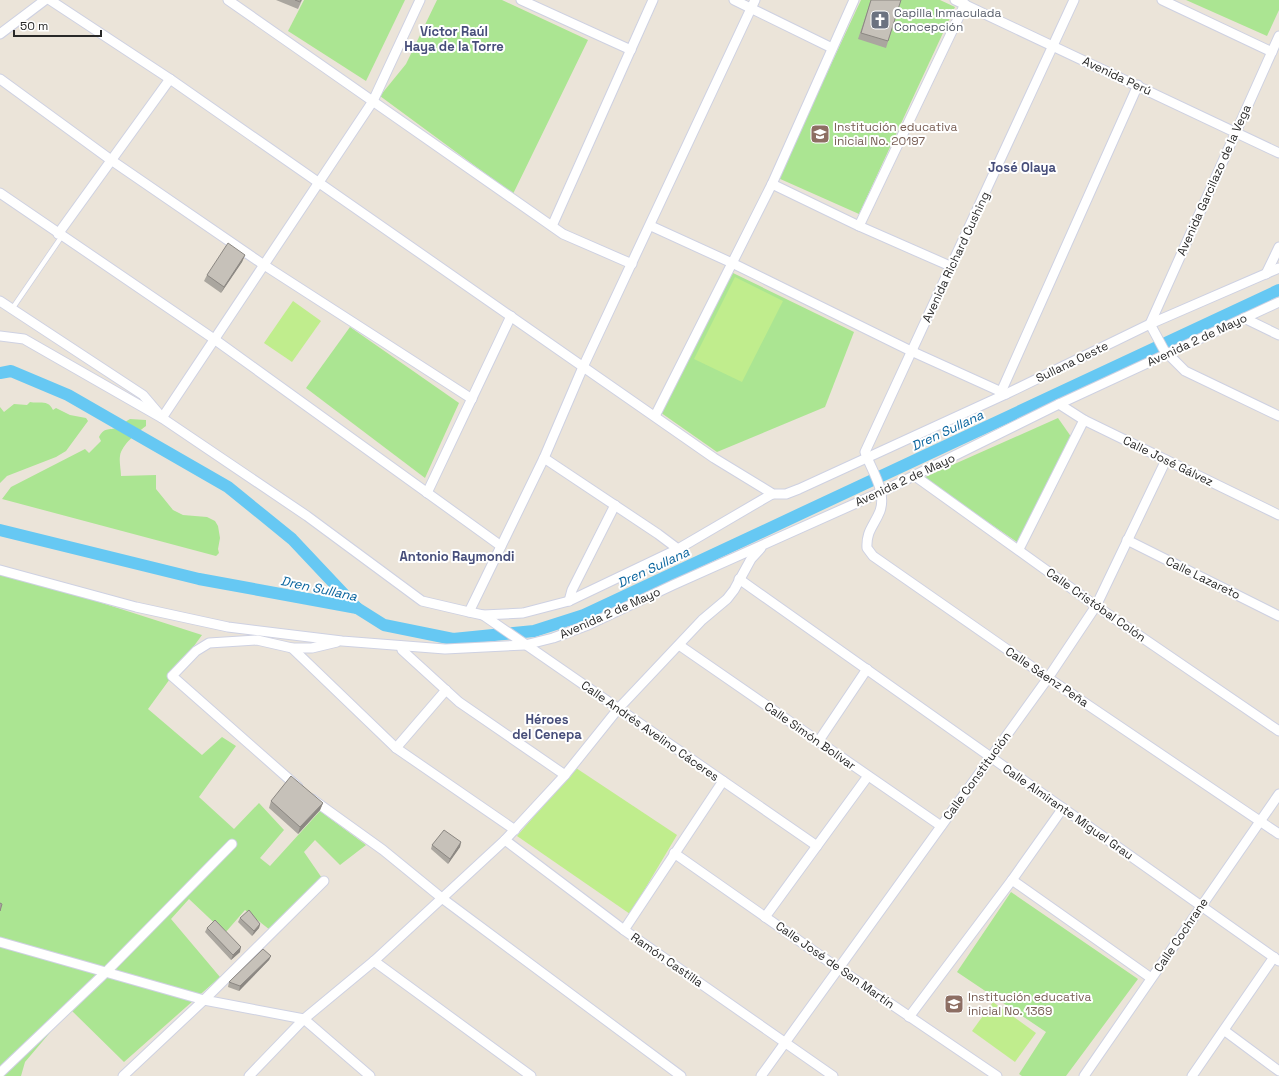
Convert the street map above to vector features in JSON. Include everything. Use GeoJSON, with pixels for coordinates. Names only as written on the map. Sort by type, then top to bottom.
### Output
{"type":"FeatureCollection","features":[{"type":"Feature","properties":{"kind":"street"},"geometry":{"type":"LineString","coordinates":[[0,34],[45,0]]}},
{"type":"Feature","properties":{"kind":"street"},"geometry":{"type":"LineString","coordinates":[[0,336],[24,340],[162,418],[307,516],[422,601],[483,615],[523,613],[569,601],[678,549],[772,494],[714,458],[170,79],[50,0]]}},
{"type":"Feature","properties":{"kind":"street"},"geometry":{"type":"LineString","coordinates":[[228,0],[563,234],[632,264]]}},
{"type":"Feature","properties":{"kind":"street"},"geometry":{"type":"LineString","coordinates":[[162,418],[318,182],[373,102],[420,0]]}},
{"type":"Feature","properties":{"kind":"street"},"geometry":{"type":"LineString","coordinates":[[521,0],[631,50]]}},
{"type":"Feature","properties":{"kind":"street"},"geometry":{"type":"LineString","coordinates":[[552,226],[654,0]]}},
{"type":"Feature","properties":{"kind":"street"},"geometry":{"type":"LineString","coordinates":[[734,0],[753,4],[832,48]]}},
{"type":"Feature","properties":{"kind":"street"},"geometry":{"type":"LineString","coordinates":[[655,416],[772,184],[854,0]]}},
{"type":"Feature","properties":{"kind":"street","name":"Avenida Perú"},"geometry":{"type":"LineString","coordinates":[[954,0],[1236,131],[1279,153]]}},
{"type":"Feature","properties":{"kind":"street","name":"Avenida Richard Cushing"},"geometry":{"type":"LineString","coordinates":[[868,460],[865,452],[950,266],[1054,47],[1074,0]]}},
{"type":"Feature","properties":{"kind":"street"},"geometry":{"type":"LineString","coordinates":[[1162,0],[1272,52]]}},
{"type":"Feature","properties":{"kind":"street"},"geometry":{"type":"LineString","coordinates":[[469,612],[544,458],[583,366],[651,226],[753,4]]}},
{"type":"Feature","properties":{"kind":"street"},"geometry":{"type":"LineString","coordinates":[[859,226],[965,4]]}},
{"type":"Feature","properties":{"kind":"street","name":"Avenida Garcilazo de la Vega"},"geometry":{"type":"LineString","coordinates":[[1152,328],[1236,131],[1279,36]]}},
{"type":"Feature","properties":{"kind":"street"},"geometry":{"type":"LineString","coordinates":[[0,79],[111,160],[264,265],[472,399]]}},
{"type":"Feature","properties":{"kind":"street"},"geometry":{"type":"LineString","coordinates":[[60,235],[111,160],[170,79]]}},
{"type":"Feature","properties":{"kind":"street"},"geometry":{"type":"LineString","coordinates":[[651,226],[732,262],[911,351],[1003,393],[1138,85]]}},
{"type":"Feature","properties":{"kind":"street"},"geometry":{"type":"LineString","coordinates":[[772,184],[859,226],[950,266]]}},
{"type":"Feature","properties":{"kind":"street"},"geometry":{"type":"LineString","coordinates":[[0,193],[214,340],[501,546]]}},
{"type":"Feature","properties":{"kind":"street"},"geometry":{"type":"LineString","coordinates":[[1266,274],[1279,247]]}},
{"type":"Feature","properties":{"kind":"street","name":"Sullana Oeste"},"geometry":{"type":"LineString","coordinates":[[772,494],[786,494],[868,460],[1003,393],[1152,328],[1279,268]]}},
{"type":"Feature","properties":{"kind":"street"},"geometry":{"type":"LineString","coordinates":[[0,301],[143,395],[162,418]]}},
{"type":"Feature","properties":{"kind":"street","name":"Avenida 2 de Mayo"},"geometry":{"type":"LineString","coordinates":[[0,570],[136,607],[228,627],[342,641],[445,649],[553,638],[588,625],[764,545],[880,490],[915,476],[1166,352],[1279,302]]}},
{"type":"Feature","properties":{"kind":"street"},"geometry":{"type":"LineString","coordinates":[[427,493],[511,316]]}},
{"type":"Feature","properties":{"kind":"street"},"geometry":{"type":"LineString","coordinates":[[1244,318],[1279,335]]}},
{"type":"Feature","properties":{"kind":"street"},"geometry":{"type":"LineString","coordinates":[[1152,328],[1166,352],[1185,371],[1279,416]]}},
{"type":"Feature","properties":{"kind":"street","name":"Calle José Gálvez"},"geometry":{"type":"LineString","coordinates":[[1059,404],[1084,420],[1279,515]]}},
{"type":"Feature","properties":{"kind":"street"},"geometry":{"type":"LineString","coordinates":[[1019,549],[1084,420]]}},
{"type":"Feature","properties":{"kind":"street"},"geometry":{"type":"LineString","coordinates":[[544,458],[678,549]]}},
{"type":"Feature","properties":{"kind":"street"},"geometry":{"type":"LineString","coordinates":[[868,460],[880,490]]}},
{"type":"Feature","properties":{"kind":"street","name":"Calle Constitución"},"geometry":{"type":"LineString","coordinates":[[760,1076],[1048,678],[1096,606],[1166,460]]}},
{"type":"Feature","properties":{"kind":"street","name":"Calle Cristóbal Colón"},"geometry":{"type":"LineString","coordinates":[[915,476],[1019,549],[1096,606],[1279,731]]}},
{"type":"Feature","properties":{"kind":"street","name":"Calle Sáenz Peña"},"geometry":{"type":"LineString","coordinates":[[880,490],[880,510],[868,532],[866,539],[867,548],[873,556],[1048,678],[1279,834]]}},
{"type":"Feature","properties":{"kind":"street"},"geometry":{"type":"LineString","coordinates":[[569,601],[572,590],[615,505]]}},
{"type":"Feature","properties":{"kind":"street","name":"Calle Lazareto"},"geometry":{"type":"LineString","coordinates":[[1127,540],[1279,616]]}},
{"type":"Feature","properties":{"kind":"street"},"geometry":{"type":"LineString","coordinates":[[249,1076],[304,1019],[374,961],[443,899],[515,830],[565,775],[618,709],[678,645],[727,598],[751,559],[764,545]]}},
{"type":"Feature","properties":{"kind":"street","name":"Calle Almirante Miguel Grau"},"geometry":{"type":"LineString","coordinates":[[739,579],[1276,959]]}},
{"type":"Feature","properties":{"kind":"street","name":"Calle Andrés Avelino Cáceres"},"geometry":{"type":"LineString","coordinates":[[483,615],[817,846]]}},
{"type":"Feature","properties":{"kind":"street"},"geometry":{"type":"LineString","coordinates":[[342,641],[312,648],[292,648],[257,640],[210,643],[196,651],[172,676],[302,791],[383,850],[443,899],[681,1076]]}},
{"type":"Feature","properties":{"kind":"street","name":"Calle Simón Bolívar"},"geometry":{"type":"LineString","coordinates":[[678,645],[941,826]]}},
{"type":"Feature","properties":{"kind":"street"},"geometry":{"type":"LineString","coordinates":[[401,646],[402,650],[459,702],[565,775]]}},
{"type":"Feature","properties":{"kind":"street"},"geometry":{"type":"LineString","coordinates":[[292,648],[396,748],[515,830]]}},
{"type":"Feature","properties":{"kind":"street"},"geometry":{"type":"LineString","coordinates":[[818,742],[867,670]]}},
{"type":"Feature","properties":{"kind":"street"},"geometry":{"type":"LineString","coordinates":[[396,748],[446,690]]}},
{"type":"Feature","properties":{"kind":"street"},"geometry":{"type":"LineString","coordinates":[[765,917],[868,776]]}},
{"type":"Feature","properties":{"kind":"street"},"geometry":{"type":"LineString","coordinates":[[624,930],[723,781]]}},
{"type":"Feature","properties":{"kind":"street","name":"Calle Cochrane"},"geometry":{"type":"LineString","coordinates":[[1084,1076],[1279,794]]}},
{"type":"Feature","properties":{"kind":"street"},"geometry":{"type":"LineString","coordinates":[[909,1017],[1012,880],[1063,808]]}},
{"type":"Feature","properties":{"kind":"street","name":"Ramón Castilla"},"geometry":{"type":"LineString","coordinates":[[505,840],[624,930],[833,1076]]}},
{"type":"Feature","properties":{"kind":"street"},"geometry":{"type":"LineString","coordinates":[[2,1073],[106,972],[232,844]]}},
{"type":"Feature","properties":{"kind":"street","name":"Calle José de San Martín"},"geometry":{"type":"LineString","coordinates":[[674,853],[838,968],[997,1076]]}},
{"type":"Feature","properties":{"kind":"street"},"geometry":{"type":"LineString","coordinates":[[1012,880],[1151,978]]}},
{"type":"Feature","properties":{"kind":"street"},"geometry":{"type":"LineString","coordinates":[[123,1076],[204,1000],[324,881]]}},
{"type":"Feature","properties":{"kind":"street"},"geometry":{"type":"LineString","coordinates":[[0,942],[204,1000],[304,1019],[370,1076]]}},
{"type":"Feature","properties":{"kind":"street"},"geometry":{"type":"LineString","coordinates":[[1192,1076],[1276,959]]}},
{"type":"Feature","properties":{"kind":"street"},"geometry":{"type":"LineString","coordinates":[[374,961],[531,1076]]}},
{"type":"Feature","properties":{"kind":"street"},"geometry":{"type":"LineString","coordinates":[[1225,1031],[1279,1071]]}},
{"type":"Feature","properties":{"kind":"lane"},"geometry":{"type":"LineString","coordinates":[[12,309],[60,235]]}},
{"type":"Feature","properties":{"kind":"green space"},"geometry":{"type":"Polygon","coordinates":[[[304,0],[405,0],[366,81],[288,31],[304,0]]]}},
{"type":"Feature","properties":{"kind":"green space"},"geometry":{"type":"Polygon","coordinates":[[[437,0],[502,0],[588,40],[513,194],[380,96],[406,64],[437,0]]]}},
{"type":"Feature","properties":{"kind":"green space"},"geometry":{"type":"Polygon","coordinates":[[[861,0],[940,0],[955,7],[859,214],[778,178],[861,0]]]}},
{"type":"Feature","properties":{"kind":"green space"},"geometry":{"type":"Polygon","coordinates":[[[1186,0],[1279,0],[1279,10],[1267,36],[1186,0]]]}},
{"type":"Feature","properties":{"kind":"green space"},"geometry":{"type":"Polygon","coordinates":[[[733,273],[854,332],[825,407],[717,452],[657,410],[733,273]]]}},
{"type":"Feature","properties":{"kind":"green space"},"geometry":{"type":"Polygon","coordinates":[[[735,277],[783,301],[742,382],[694,359],[735,277]]]}},
{"type":"Feature","properties":{"kind":"green space"},"geometry":{"type":"Polygon","coordinates":[[[293,301],[321,321],[292,362],[264,343],[293,301]]]}},
{"type":"Feature","properties":{"kind":"green space"},"geometry":{"type":"Polygon","coordinates":[[[350,327],[459,403],[425,478],[306,388],[350,327]]]}},
{"type":"Feature","properties":{"kind":"green space"},"geometry":{"type":"Polygon","coordinates":[[[30,402],[46,403],[49,404],[53,410],[56,408],[70,415],[86,418],[88,421],[66,451],[56,457],[7,476],[0,483],[0,407],[4,412],[14,404],[27,405],[30,402]]]}},
{"type":"Feature","properties":{"kind":"green space"},"geometry":{"type":"Polygon","coordinates":[[[1058,418],[1072,438],[1017,542],[923,478],[1058,418]]]}},
{"type":"Feature","properties":{"kind":"green space"},"geometry":{"type":"Polygon","coordinates":[[[130,419],[146,420],[146,426],[130,439],[121,452],[121,476],[156,475],[156,489],[173,510],[183,515],[207,517],[215,521],[218,526],[220,538],[218,549],[219,553],[216,556],[2,499],[11,487],[85,449],[89,453],[101,441],[99,437],[103,431],[119,427],[130,419]]]}},
{"type":"Feature","properties":{"kind":"green space"},"geometry":{"type":"Polygon","coordinates":[[[0,572],[49,586],[202,635],[148,709],[202,755],[222,737],[236,746],[199,797],[234,829],[259,803],[284,830],[260,858],[270,866],[320,811],[366,845],[340,865],[315,840],[304,852],[324,881],[270,930],[245,910],[225,933],[189,899],[171,919],[220,977],[124,1062],[70,1009],[25,1062],[21,1076],[0,1076],[0,572]]]}},
{"type":"Feature","properties":{"kind":"green space"},"geometry":{"type":"Polygon","coordinates":[[[576,768],[677,835],[630,914],[517,836],[576,768]]]}},
{"type":"Feature","properties":{"kind":"green space"},"geometry":{"type":"Polygon","coordinates":[[[1011,892],[1138,979],[1066,1076],[1022,1076],[1019,1074],[1046,1032],[957,972],[1011,892]]]}},
{"type":"Feature","properties":{"kind":"green space"},"geometry":{"type":"Polygon","coordinates":[[[993,1002],[1036,1033],[1015,1062],[972,1031],[993,1002]]]}},
{"type":"Feature","properties":{"kind":"building","name":"Capilla Inmaculada Concepción"},"geometry":{"type":"Polygon","coordinates":[[[871,0],[901,0],[888,41],[861,33],[871,0]]]}},
{"type":"Feature","properties":{"kind":"building"},"geometry":{"type":"Polygon","coordinates":[[[228,243],[245,255],[224,287],[207,275],[228,243]]]}},
{"type":"Feature","properties":{"kind":"building"},"geometry":{"type":"Polygon","coordinates":[[[291,776],[323,803],[300,827],[271,801],[291,776]]]}},
{"type":"Feature","properties":{"kind":"building"},"geometry":{"type":"Polygon","coordinates":[[[444,830],[461,842],[450,859],[432,845],[444,830]]]}},
{"type":"Feature","properties":{"kind":"building"},"geometry":{"type":"Polygon","coordinates":[[[249,910],[260,924],[254,931],[240,918],[249,910]]]}},
{"type":"Feature","properties":{"kind":"building"},"geometry":{"type":"Polygon","coordinates":[[[215,920],[241,947],[233,955],[207,928],[215,920]]]}},
{"type":"Feature","properties":{"kind":"building"},"geometry":{"type":"Polygon","coordinates":[[[263,949],[271,956],[240,986],[229,982],[263,949]]]}},
{"type":"Feature","properties":{"kind":"waterway","name":"Dren Sullana"},"geometry":{"type":"LineString","coordinates":[[0,530],[199,579],[357,608],[384,625],[453,639],[534,631],[584,615],[1279,290]]}},
{"type":"Feature","properties":{"kind":"waterway"},"geometry":{"type":"LineString","coordinates":[[0,373],[11,371],[68,395],[228,487],[292,539],[357,608]]}},
{"type":"Feature","properties":{"kind":"place","name":"Capilla Inmaculada Concepción"},"geometry":{"type":"Point","coordinates":[880,20]}},
{"type":"Feature","properties":{"kind":"place","name":"Institución educativa inicial No. 20197"},"geometry":{"type":"Point","coordinates":[820,134]}},
{"type":"Feature","properties":{"kind":"place","name":"Institución educativa inicial No. 1369"},"geometry":{"type":"Point","coordinates":[954,1004]}},
{"type":"Feature","properties":{"kind":"district","name":"Víctor Raúl Haya de la Torre"},"geometry":{"type":"Point","coordinates":[454,38]}},
{"type":"Feature","properties":{"kind":"district","name":"José Olaya"},"geometry":{"type":"Point","coordinates":[1022,167]}},
{"type":"Feature","properties":{"kind":"district","name":"Antonio Raymondi"},"geometry":{"type":"Point","coordinates":[457,556]}},
{"type":"Feature","properties":{"kind":"district","name":"Héroes del Cenepa"},"geometry":{"type":"Point","coordinates":[547,726]}}]}
